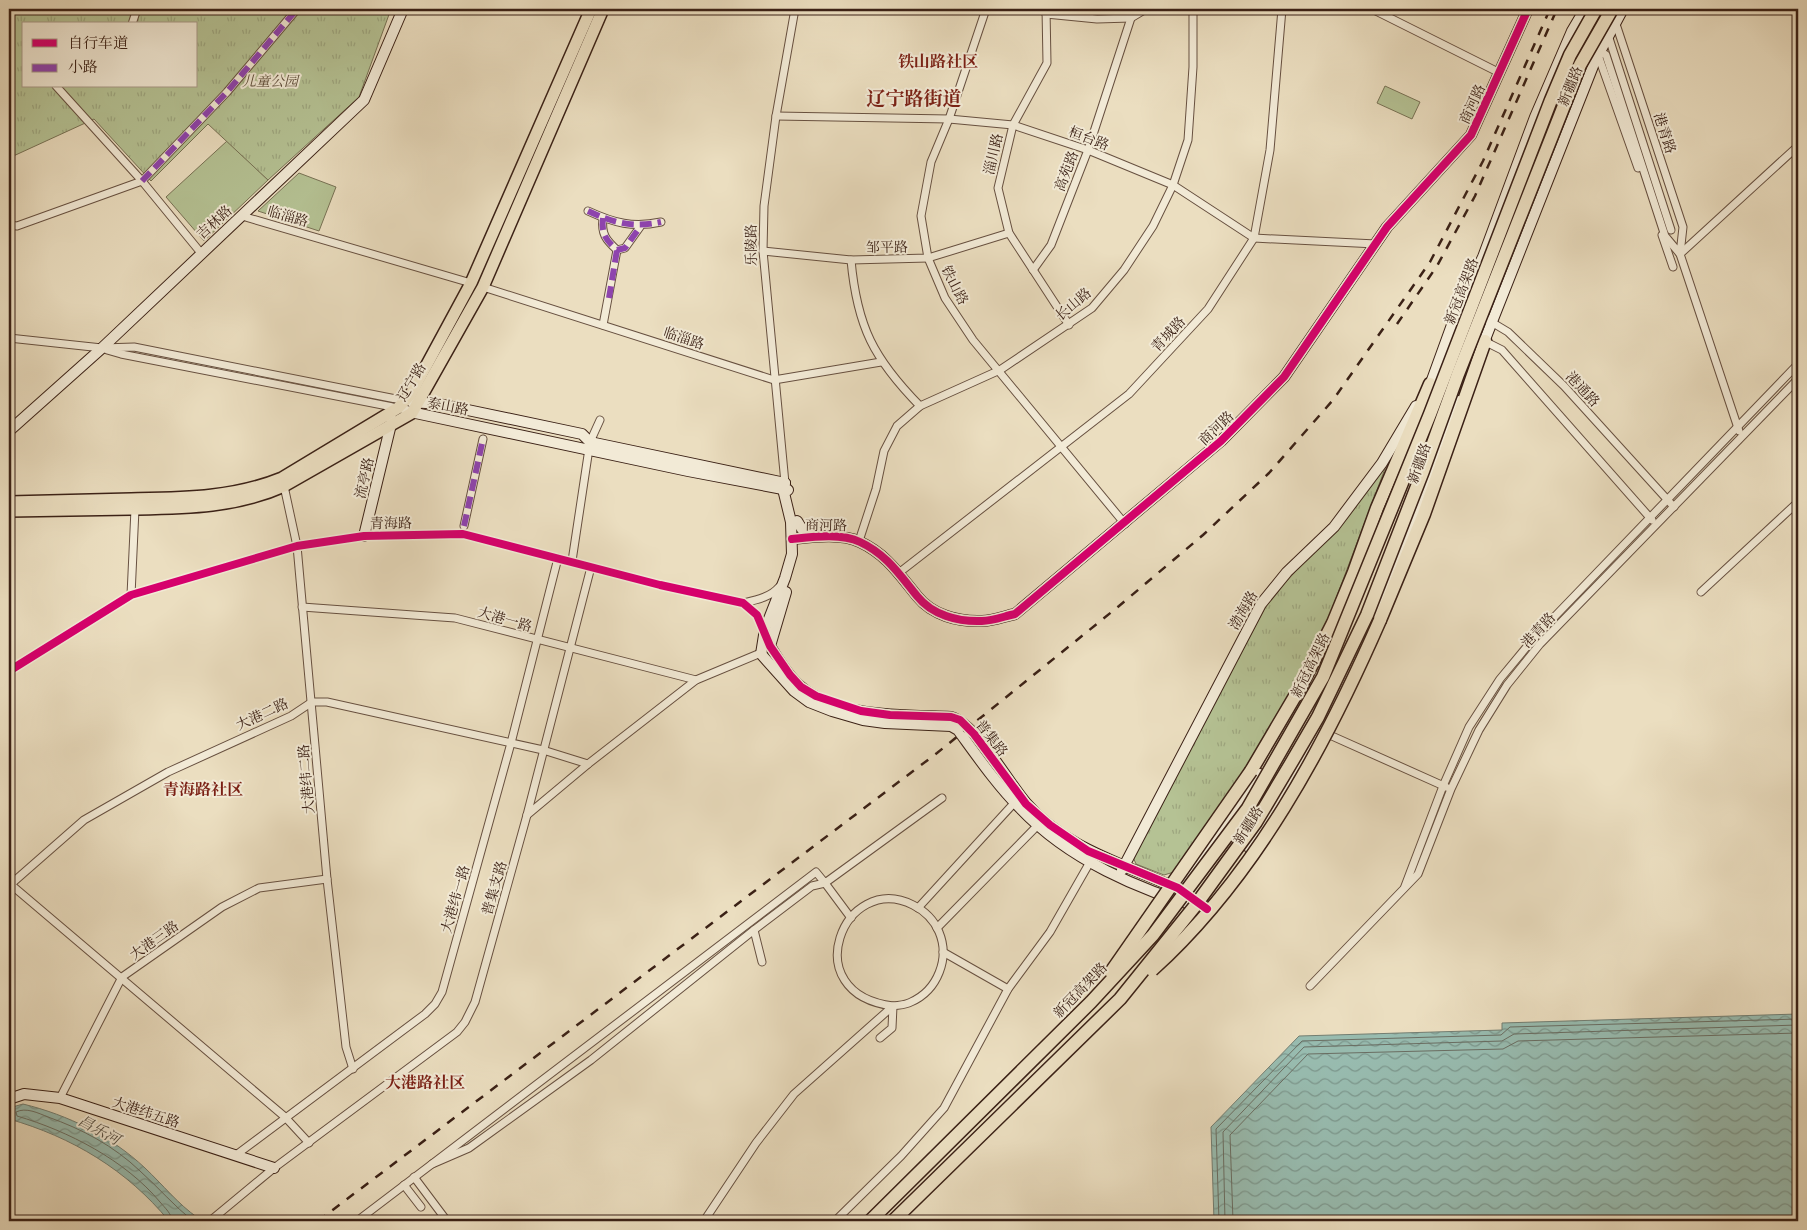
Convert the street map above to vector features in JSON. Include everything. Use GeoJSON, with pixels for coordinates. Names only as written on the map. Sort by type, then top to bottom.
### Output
{"type":"FeatureCollection","features":[{"type":"Feature","properties":{"kind":"highway","name":"新冠高架路"},"geometry":{"type":"LineString","coordinates":[[870,1221],[1092,1002],[1154,935],[1248,808],[1324,677],[1430,414],[1551,100],[1570,55],[1596,9]]}},
{"type":"Feature","properties":{"kind":"highway","name":"新冠高架路"},"geometry":{"type":"LineString","coordinates":[[893,1221],[1120,999],[1195,906],[1256,822],[1318,717],[1367,615],[1423,471],[1458,374],[1580,65],[1614,15]]}},
{"type":"Feature","properties":{"kind":"highway"},"geometry":{"type":"LineString","coordinates":[[1120,999],[1179,946],[1225,893],[1290,794],[1320,742],[1380,620],[1424,514],[1485,341]]}},
{"type":"Feature","properties":{"kind":"highway"},"geometry":{"type":"LineString","coordinates":[[1092,1002],[1176,875],[1225,810],[1301,686],[1333,623],[1377,508],[1430,384]]}},
{"type":"Feature","properties":{"kind":"main road","name":"辽宁路"},"geometry":{"type":"LineString","coordinates":[[9,502],[193,498],[228,494],[261,486],[282,478],[408,406],[471,283],[591,9]]}},
{"type":"Feature","properties":{"kind":"main road","name":"辽宁路"},"geometry":{"type":"LineString","coordinates":[[9,511],[194,508],[228,504],[262,496],[284,486],[389,426],[408,406],[483,287],[603,9]]}},
{"type":"Feature","properties":{"kind":"street"},"geometry":{"type":"LineString","coordinates":[[133,22],[137,9]]}},
{"type":"Feature","properties":{"kind":"street"},"geometry":{"type":"LineString","coordinates":[[9,225],[17,226],[142,181],[227,92],[297,9]]}},
{"type":"Feature","properties":{"kind":"street","name":"吉林路"},"geometry":{"type":"LineString","coordinates":[[9,431],[102,348],[364,100],[403,9]]}},
{"type":"Feature","properties":{"kind":"street","name":"乐陵路"},"geometry":{"type":"LineString","coordinates":[[770,646],[797,560],[786,487],[774,380],[763,251],[764,206],[776,116],[795,9]]}},
{"type":"Feature","properties":{"kind":"street","name":"铁山路"},"geometry":{"type":"LineString","coordinates":[[986,9],[949,119],[931,162],[921,216],[928,258],[945,298],[973,340],[1000,370],[1125,524]]}},
{"type":"Feature","properties":{"kind":"street"},"geometry":{"type":"LineString","coordinates":[[1046,11],[1097,19],[1131,18],[1146,9]]}},
{"type":"Feature","properties":{"kind":"street","name":"长山路"},"geometry":{"type":"LineString","coordinates":[[858,541],[876,489],[884,451],[897,426],[920,406],[1000,370],[1070,325],[1092,308],[1124,270],[1153,226],[1173,185],[1188,140],[1193,67],[1193,9]]}},
{"type":"Feature","properties":{"kind":"street","name":"青城路"},"geometry":{"type":"LineString","coordinates":[[900,572],[1129,394],[1208,309],[1254,238],[1270,150],[1282,9]]}},
{"type":"Feature","properties":{"kind":"street"},"geometry":{"type":"LineString","coordinates":[[1372,9],[1380,10],[1500,73]]}},
{"type":"Feature","properties":{"kind":"street","name":"商河路"},"geometry":{"type":"LineString","coordinates":[[795,541],[819,538],[847,538],[858,541],[883,554],[900,572],[918,598],[944,617],[983,622],[1015,614],[1125,524],[1221,441],[1284,377],[1387,227],[1471,135],[1528,9]]}},
{"type":"Feature","properties":{"kind":"street","name":"新疆路"},"geometry":{"type":"LineString","coordinates":[[1169,899],[1207,853],[1255,784],[1316,680],[1344,618],[1406,464],[1430,384],[1458,311],[1483,257],[1535,117],[1572,31],[1585,9]]}},
{"type":"Feature","properties":{"kind":"street","name":"新疆路"},"geometry":{"type":"LineString","coordinates":[[1207,909],[1248,852],[1320,730],[1375,616],[1446,429],[1485,341],[1599,53],[1608,35],[1614,15],[1623,9]]}},
{"type":"Feature","properties":{"kind":"street","name":"淄川路"},"geometry":{"type":"LineString","coordinates":[[1046,11],[1046,63],[1013,125],[998,188],[1009,233],[1070,325]]}},
{"type":"Feature","properties":{"kind":"street","name":"港青路"},"geometry":{"type":"LineString","coordinates":[[1614,15],[1683,227],[1680,254]]}},
{"type":"Feature","properties":{"kind":"street","name":"高苑路"},"geometry":{"type":"LineString","coordinates":[[1033,270],[1051,244],[1088,150],[1131,18]]}},
{"type":"Feature","properties":{"kind":"street"},"geometry":{"type":"LineString","coordinates":[[1608,35],[1671,230]]}},
{"type":"Feature","properties":{"kind":"street"},"geometry":{"type":"LineString","coordinates":[[1599,53],[1673,267]]}},
{"type":"Feature","properties":{"kind":"street","name":"港青路"},"geometry":{"type":"LineString","coordinates":[[1310,986],[1418,874],[1451,789],[1479,730],[1507,685],[1540,644],[1742,438],[1680,254],[1665,236],[1606,55],[1599,53]]}},
{"type":"Feature","properties":{"kind":"street"},"geometry":{"type":"LineString","coordinates":[[58,88],[142,181],[201,253]]}},
{"type":"Feature","properties":{"kind":"street","name":"桓台路"},"geometry":{"type":"LineString","coordinates":[[776,116],[949,119],[1013,125],[1088,150],[1173,185],[1254,238]]}},
{"type":"Feature","properties":{"kind":"street"},"geometry":{"type":"LineString","coordinates":[[1680,254],[1798,146]]}},
{"type":"Feature","properties":{"kind":"street"},"geometry":{"type":"LineString","coordinates":[[588,211],[603,218],[640,227],[661,222]]}},
{"type":"Feature","properties":{"kind":"street","name":"临淄路"},"geometry":{"type":"LineString","coordinates":[[242,216],[471,283]]}},
{"type":"Feature","properties":{"kind":"street"},"geometry":{"type":"LineString","coordinates":[[603,218],[602,230],[605,239],[617,250]]}},
{"type":"Feature","properties":{"kind":"street"},"geometry":{"type":"LineString","coordinates":[[617,250],[625,248],[640,227]]}},
{"type":"Feature","properties":{"kind":"street","name":"邹平路"},"geometry":{"type":"LineString","coordinates":[[763,251],[851,260],[928,258],[1009,233]]}},
{"type":"Feature","properties":{"kind":"street"},"geometry":{"type":"LineString","coordinates":[[1254,238],[1376,244]]}},
{"type":"Feature","properties":{"kind":"street"},"geometry":{"type":"LineString","coordinates":[[603,325],[617,250]]}},
{"type":"Feature","properties":{"kind":"street"},"geometry":{"type":"LineString","coordinates":[[851,260],[854,292],[864,329],[881,362],[920,406]]}},
{"type":"Feature","properties":{"kind":"street","name":"临淄路"},"geometry":{"type":"LineString","coordinates":[[483,287],[774,380],[881,362]]}},
{"type":"Feature","properties":{"kind":"street","name":"港通路"},"geometry":{"type":"LineString","coordinates":[[1458,311],[1493,321],[1508,332],[1564,386],[1674,507]]}},
{"type":"Feature","properties":{"kind":"street"},"geometry":{"type":"LineString","coordinates":[[1450,332],[1485,341],[1502,350],[1656,525]]}},
{"type":"Feature","properties":{"kind":"street","name":"泰山路"},"geometry":{"type":"LineString","coordinates":[[9,338],[102,348],[134,347],[786,487]]}},
{"type":"Feature","properties":{"kind":"street","name":"泰山路"},"geometry":{"type":"LineString","coordinates":[[102,348],[121,354],[408,406],[439,404],[582,434],[589,445]]}},
{"type":"Feature","properties":{"kind":"street"},"geometry":{"type":"LineString","coordinates":[[1738,427],[1798,364]]}},
{"type":"Feature","properties":{"kind":"street"},"geometry":{"type":"LineString","coordinates":[[1742,438],[1798,379]]}},
{"type":"Feature","properties":{"kind":"street","name":"渤海路"},"geometry":{"type":"LineString","coordinates":[[1119,876],[1261,604],[1287,572],[1334,527],[1382,463],[1430,384]]}},
{"type":"Feature","properties":{"kind":"street"},"geometry":{"type":"LineString","coordinates":[[572,561],[589,445],[600,420]]}},
{"type":"Feature","properties":{"kind":"street","name":"流亭路"},"geometry":{"type":"LineString","coordinates":[[364,536],[389,426]]}},
{"type":"Feature","properties":{"kind":"street","name":"港青路"},"geometry":{"type":"LineString","coordinates":[[1404,889],[1443,786],[1469,727],[1500,680],[1534,638],[1738,427]]}},
{"type":"Feature","properties":{"kind":"street"},"geometry":{"type":"LineString","coordinates":[[464,526],[483,439]]}},
{"type":"Feature","properties":{"kind":"street","name":"大港纬二路"},"geometry":{"type":"LineString","coordinates":[[284,486],[297,546],[327,879],[346,1047],[353,1069]]}},
{"type":"Feature","properties":{"kind":"street","name":"乐陵路"},"geometry":{"type":"LineString","coordinates":[[761,654],[764,629],[785,578],[798,522],[786,487]]}},
{"type":"Feature","properties":{"kind":"street"},"geometry":{"type":"LineString","coordinates":[[1701,592],[1736,557],[1798,502]]}},
{"type":"Feature","properties":{"kind":"street"},"geometry":{"type":"LineString","coordinates":[[131,595],[135,509]]}},
{"type":"Feature","properties":{"kind":"street"},"geometry":{"type":"LineString","coordinates":[[798,522],[802,529],[819,538]]}},
{"type":"Feature","properties":{"kind":"street","name":"青海路"},"geometry":{"type":"LineString","coordinates":[[9,671],[131,595],[297,546],[364,536],[463,534],[591,567],[744,603]]}},
{"type":"Feature","properties":{"kind":"street","name":"商河路"},"geometry":{"type":"LineString","coordinates":[[795,541],[858,541]]}},
{"type":"Feature","properties":{"kind":"street","name":"大港纬一路"},"geometry":{"type":"LineString","coordinates":[[236,1155],[425,1014],[435,1004],[442,992],[512,743],[558,558]]}},
{"type":"Feature","properties":{"kind":"street"},"geometry":{"type":"LineString","coordinates":[[527,815],[591,567]]}},
{"type":"Feature","properties":{"kind":"street"},"geometry":{"type":"LineString","coordinates":[[527,815],[588,764],[696,680],[761,654],[770,646],[757,615],[744,603],[775,592],[785,578]]}},
{"type":"Feature","properties":{"kind":"street","name":"大港一路"},"geometry":{"type":"LineString","coordinates":[[302,607],[440,616],[696,680]]}},
{"type":"Feature","properties":{"kind":"street","name":"普集路"},"geometry":{"type":"LineString","coordinates":[[770,646],[790,675],[801,686],[816,696],[861,711],[890,715],[951,717],[960,720],[974,734],[1026,804],[1050,825],[1088,851],[1178,888],[1207,909]]}},
{"type":"Feature","properties":{"kind":"street","name":"普集路"},"geometry":{"type":"LineString","coordinates":[[761,654],[794,691],[809,702],[832,711],[863,720],[951,726],[958,730],[1015,802],[1038,825],[1090,862],[1169,899],[1207,909]]}},
{"type":"Feature","properties":{"kind":"street"},"geometry":{"type":"LineString","coordinates":[[312,702],[327,702],[512,743],[543,750],[588,764]]}},
{"type":"Feature","properties":{"kind":"street","name":"大港二路"},"geometry":{"type":"LineString","coordinates":[[10,883],[84,820],[168,772],[291,716],[312,702]]}},
{"type":"Feature","properties":{"kind":"street"},"geometry":{"type":"LineString","coordinates":[[1320,730],[1451,789]]}},
{"type":"Feature","properties":{"kind":"street"},"geometry":{"type":"LineString","coordinates":[[432,1164],[468,1148],[591,1060],[812,886],[825,884],[942,798]]}},
{"type":"Feature","properties":{"kind":"street"},"geometry":{"type":"LineString","coordinates":[[918,908],[1015,802]]}},
{"type":"Feature","properties":{"kind":"street","name":"普集支路"},"geometry":{"type":"LineString","coordinates":[[210,1221],[274,1168],[457,1032],[465,1022],[475,1002],[527,815]]}},
{"type":"Feature","properties":{"kind":"street"},"geometry":{"type":"LineString","coordinates":[[938,928],[1038,825]]}},
{"type":"Feature","properties":{"kind":"street"},"geometry":{"type":"LineString","coordinates":[[835,1221],[901,1156],[944,1108],[1008,989],[1050,932],[1090,862]]}},
{"type":"Feature","properties":{"kind":"street"},"geometry":{"type":"LineString","coordinates":[[357,1221],[816,872],[850,918]]}},
{"type":"Feature","properties":{"kind":"street","name":"大港三路"},"geometry":{"type":"LineString","coordinates":[[60,1098],[122,978],[222,907],[259,888],[327,879]]}},
{"type":"Feature","properties":{"kind":"street"},"geometry":{"type":"LineString","coordinates":[[10,883],[285,1117],[309,1143]]}},
{"type":"Feature","properties":{"kind":"street"},"geometry":{"type":"LineString","coordinates":[[888,900],[906,902],[918,908],[938,928],[943,941],[944,960],[938,977],[927,992],[911,1002],[893,1006],[874,1004],[858,996],[845,982],[838,965],[837,946],[842,929],[850,918],[869,904],[888,900]]}},
{"type":"Feature","properties":{"kind":"street"},"geometry":{"type":"LineString","coordinates":[[754,930],[762,962]]}},
{"type":"Feature","properties":{"kind":"street"},"geometry":{"type":"LineString","coordinates":[[943,952],[1008,989]]}},
{"type":"Feature","properties":{"kind":"street"},"geometry":{"type":"LineString","coordinates":[[880,1038],[892,1028],[893,1006]]}},
{"type":"Feature","properties":{"kind":"street"},"geometry":{"type":"LineString","coordinates":[[704,1221],[756,1143],[794,1094],[893,1006]]}},
{"type":"Feature","properties":{"kind":"street","name":"大港纬五路"},"geometry":{"type":"LineString","coordinates":[[9,1099],[24,1094],[60,1098],[274,1168]]}},
{"type":"Feature","properties":{"kind":"street"},"geometry":{"type":"LineString","coordinates":[[414,1177],[447,1221]]}},
{"type":"Feature","properties":{"kind":"street"},"geometry":{"type":"LineString","coordinates":[[404,1185],[421,1207]]}},
{"type":"Feature","properties":{"kind":"green space","name":"儿童公园"},"geometry":{"type":"Polygon","coordinates":[[[9,9],[391,9],[359,97],[268,180],[208,124],[151,181],[94,119],[9,158],[9,9]]]}},
{"type":"Feature","properties":{"kind":"green space"},"geometry":{"type":"Polygon","coordinates":[[[1385,86],[1420,102],[1412,119],[1377,103],[1385,86]]]}},
{"type":"Feature","properties":{"kind":"green space"},"geometry":{"type":"Polygon","coordinates":[[[227,141],[268,180],[204,241],[166,197],[227,141]]]}},
{"type":"Feature","properties":{"kind":"green space"},"geometry":{"type":"Polygon","coordinates":[[[299,173],[336,187],[319,231],[258,211],[299,173]]]}},
{"type":"Feature","properties":{"kind":"green space"},"geometry":{"type":"Polygon","coordinates":[[[1389,458],[1329,617],[1278,720],[1206,829],[1174,872],[1164,875],[1136,864],[1133,857],[1269,600],[1347,516],[1389,458]]]}},
{"type":"Feature","properties":{"kind":"water"},"geometry":{"type":"Polygon","coordinates":[[[1798,1014],[1798,1221],[1214,1221],[1211,1127],[1299,1036],[1502,1030],[1502,1023],[1798,1014]]]}},
{"type":"Feature","properties":{"kind":"water"},"geometry":{"type":"Polygon","coordinates":[[[23,1104],[56,1114],[88,1128],[118,1146],[145,1168],[177,1201],[198,1218],[198,1221],[169,1221],[135,1186],[97,1158],[55,1135],[9,1119],[9,1108],[23,1104]]]}},
{"type":"Feature","properties":{"kind":"railway"},"geometry":{"type":"LineString","coordinates":[[318,1221],[937,753],[1119,606],[1203,535],[1269,473],[1333,400],[1430,262],[1483,161],[1550,9]]}},
{"type":"Feature","properties":{"kind":"railway"},"geometry":{"type":"LineString","coordinates":[[1397,324],[1437,266],[1475,196],[1557,9]]}},
{"type":"Feature","properties":{"kind":"marked path"},"geometry":{"type":"LineString","coordinates":[[142,181],[227,92],[297,9]]}},
{"type":"Feature","properties":{"kind":"marked path"},"geometry":{"type":"LineString","coordinates":[[588,211],[606,219],[624,223],[641,225],[661,222]]}},
{"type":"Feature","properties":{"kind":"marked path"},"geometry":{"type":"LineString","coordinates":[[603,218],[605,236],[617,250],[625,248],[640,227]]}},
{"type":"Feature","properties":{"kind":"marked path"},"geometry":{"type":"LineString","coordinates":[[609,298],[617,250]]}},
{"type":"Feature","properties":{"kind":"marked path"},"geometry":{"type":"LineString","coordinates":[[464,526],[483,439]]}},
{"type":"Feature","properties":{"kind":"cycle path"},"geometry":{"type":"LineString","coordinates":[[792,539],[844,537],[860,542],[885,559],[923,603],[946,616],[955,619],[982,621],[1015,614],[1221,441],[1284,377],[1387,227],[1471,135],[1528,9]]}},
{"type":"Feature","properties":{"kind":"cycle path"},"geometry":{"type":"LineString","coordinates":[[9,671],[131,595],[297,546],[364,536],[463,534],[660,585],[743,603],[757,615],[770,646],[790,675],[801,687],[816,696],[861,711],[890,715],[951,717],[960,720],[974,734],[1026,804],[1050,825],[1088,851],[1178,888],[1207,909]]}},
{"type":"Feature","properties":{"kind":"district","name":"铁山路社区"},"geometry":{"type":"Point","coordinates":[938,61]}},
{"type":"Feature","properties":{"kind":"district","name":"辽宁路街道"},"geometry":{"type":"Point","coordinates":[914,98]}},
{"type":"Feature","properties":{"kind":"district","name":"青海路社区"},"geometry":{"type":"Point","coordinates":[203,789]}},
{"type":"Feature","properties":{"kind":"district","name":"大港路社区"},"geometry":{"type":"Point","coordinates":[425,1082]}},
{"type":"Feature","properties":{"kind":"water label","name":"昌乐河"},"geometry":{"type":"Point","coordinates":[99,1130]}}]}
